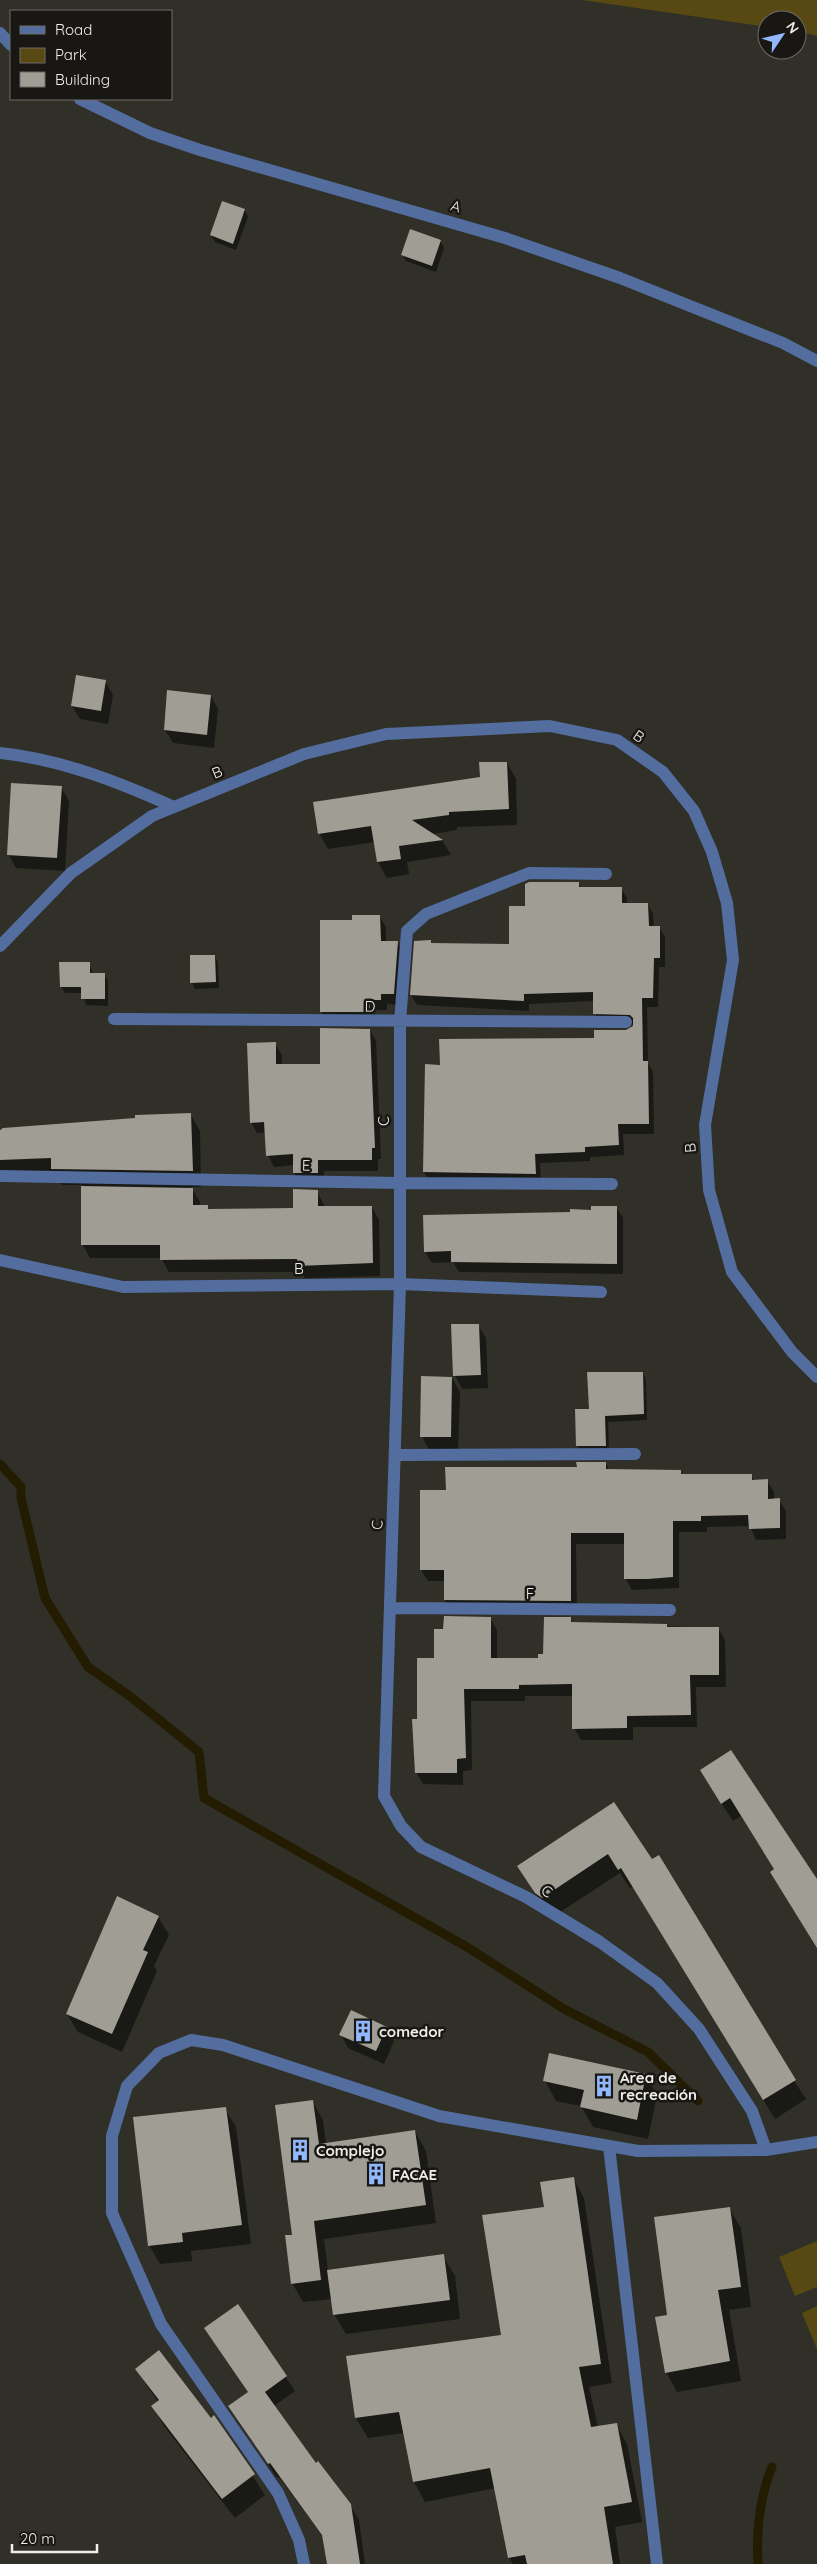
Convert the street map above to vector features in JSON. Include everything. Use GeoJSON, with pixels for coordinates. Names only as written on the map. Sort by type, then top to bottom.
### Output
{"type":"FeatureCollection","features":[{"type":"Feature","properties":{"kind":"street"},"geometry":{"type":"LineString","coordinates":[[0,33],[10,44]]}},
{"type":"Feature","properties":{"kind":"street","name":"A"},"geometry":{"type":"LineString","coordinates":[[82,100],[150,133],[200,150],[506,238],[620,278],[783,343],[817,361]]}},
{"type":"Feature","properties":{"kind":"street","name":"B"},"geometry":{"type":"LineString","coordinates":[[0,946],[71,873],[152,816],[304,754],[386,734],[550,726],[617,740],[663,772],[694,811],[712,852],[727,903],[733,960],[705,1125],[709,1190],[732,1272],[792,1352],[817,1377]]}},
{"type":"Feature","properties":{"kind":"street"},"geometry":{"type":"LineString","coordinates":[[0,753],[21,755],[117,781],[174,807]]}},
{"type":"Feature","properties":{"kind":"street","name":"C"},"geometry":{"type":"LineString","coordinates":[[606,874],[529,874],[426,914],[407,932],[400,1022],[400,1284],[384,1796],[401,1826],[421,1847],[526,1897],[600,1942],[656,1983],[703,2036],[752,2112],[766,2150]]}},
{"type":"Feature","properties":{"kind":"street","name":"D"},"geometry":{"type":"LineString","coordinates":[[114,1019],[626,1022]]}},
{"type":"Feature","properties":{"kind":"street","name":"E"},"geometry":{"type":"LineString","coordinates":[[0,1176],[399,1183],[612,1184]]}},
{"type":"Feature","properties":{"kind":"street","name":"B"},"geometry":{"type":"LineString","coordinates":[[0,1260],[123,1287],[400,1284],[601,1292]]}},
{"type":"Feature","properties":{"kind":"street"},"geometry":{"type":"LineString","coordinates":[[395,1455],[635,1454]]}},
{"type":"Feature","properties":{"kind":"street","name":"F"},"geometry":{"type":"LineString","coordinates":[[390,1608],[670,1610]]}},
{"type":"Feature","properties":{"kind":"street"},"geometry":{"type":"LineString","coordinates":[[304,2564],[299,2540],[278,2493],[161,2324],[112,2212],[112,2136],[127,2086],[158,2053],[191,2040],[223,2045],[439,2116],[638,2151],[766,2150],[817,2142]]}},
{"type":"Feature","properties":{"kind":"street"},"geometry":{"type":"LineString","coordinates":[[609,2146],[657,2564]]}},
{"type":"Feature","properties":{"kind":"green space"},"geometry":{"type":"Polygon","coordinates":[[[582,0],[817,0],[817,36],[807,34],[807,10],[757,10],[757,26],[582,0]]]}},
{"type":"Feature","properties":{"kind":"green space"},"geometry":{"type":"Polygon","coordinates":[[[817,2241],[817,2287],[795,2296],[779,2257],[817,2241]]]}},
{"type":"Feature","properties":{"kind":"green space"},"geometry":{"type":"Polygon","coordinates":[[[817,2306],[817,2349],[802,2313],[817,2306]]]}},
{"type":"Feature","properties":{"kind":"building"},"geometry":{"type":"Polygon","coordinates":[[[222,201],[245,209],[233,244],[210,235],[222,201]]]}},
{"type":"Feature","properties":{"kind":"building"},"geometry":{"type":"Polygon","coordinates":[[[410,229],[441,240],[432,266],[401,255],[410,229]]]}},
{"type":"Feature","properties":{"kind":"building"},"geometry":{"type":"Polygon","coordinates":[[[76,675],[106,680],[101,711],[71,706],[76,675]]]}},
{"type":"Feature","properties":{"kind":"building"},"geometry":{"type":"Polygon","coordinates":[[[167,690],[211,695],[207,735],[164,730],[167,690]]]}},
{"type":"Feature","properties":{"kind":"building"},"geometry":{"type":"Polygon","coordinates":[[[479,762],[507,762],[509,809],[449,812],[449,815],[412,820],[443,840],[399,846],[401,859],[377,862],[371,826],[318,834],[313,802],[480,777],[479,762]]]}},
{"type":"Feature","properties":{"kind":"building"},"geometry":{"type":"Polygon","coordinates":[[[11,783],[62,786],[57,858],[7,855],[11,783]]]}},
{"type":"Feature","properties":{"kind":"building"},"geometry":{"type":"Polygon","coordinates":[[[529,882],[579,882],[579,887],[622,887],[622,903],[648,903],[649,926],[660,926],[660,958],[654,958],[653,998],[642,998],[643,1061],[648,1061],[649,1124],[618,1124],[619,1145],[585,1147],[585,1152],[535,1154],[536,1174],[423,1172],[425,1064],[440,1065],[439,1039],[594,1038],[594,1030],[626,1030],[633,1026],[633,1018],[630,1015],[593,1014],[593,992],[524,994],[524,1001],[410,995],[414,941],[431,940],[431,943],[509,944],[509,906],[525,906],[525,884],[529,882]]]}},
{"type":"Feature","properties":{"kind":"building"},"geometry":{"type":"Polygon","coordinates":[[[352,915],[380,915],[381,941],[398,941],[394,994],[381,994],[381,1000],[370,1000],[370,1012],[320,1012],[320,920],[352,920],[352,915]]]}},
{"type":"Feature","properties":{"kind":"building"},"geometry":{"type":"Polygon","coordinates":[[[190,955],[215,955],[216,982],[190,983],[190,955]]]}},
{"type":"Feature","properties":{"kind":"building"},"geometry":{"type":"Polygon","coordinates":[[[59,962],[90,962],[90,973],[105,973],[105,999],[81,999],[81,987],[60,987],[59,962]]]}},
{"type":"Feature","properties":{"kind":"building"},"geometry":{"type":"Polygon","coordinates":[[[320,1028],[370,1029],[375,1148],[372,1148],[372,1160],[318,1160],[318,1173],[293,1173],[293,1154],[266,1156],[264,1122],[250,1123],[247,1043],[276,1042],[276,1064],[320,1064],[320,1028]]]}},
{"type":"Feature","properties":{"kind":"building"},"geometry":{"type":"Polygon","coordinates":[[[191,1113],[193,1171],[51,1169],[51,1158],[0,1160],[0,1130],[3,1128],[135,1118],[135,1115],[191,1113]]]}},
{"type":"Feature","properties":{"kind":"building"},"geometry":{"type":"Polygon","coordinates":[[[81,1186],[193,1188],[193,1205],[208,1205],[208,1209],[293,1208],[293,1189],[318,1190],[318,1206],[372,1206],[373,1263],[297,1266],[297,1259],[160,1260],[160,1245],[81,1245],[81,1186]]]}},
{"type":"Feature","properties":{"kind":"building"},"geometry":{"type":"Polygon","coordinates":[[[591,1206],[617,1206],[617,1264],[451,1262],[451,1251],[424,1252],[423,1215],[570,1212],[570,1209],[591,1210],[591,1206]]]}},
{"type":"Feature","properties":{"kind":"building"},"geometry":{"type":"Polygon","coordinates":[[[451,1324],[479,1324],[481,1375],[453,1376],[451,1324]]]}},
{"type":"Feature","properties":{"kind":"building"},"geometry":{"type":"Polygon","coordinates":[[[587,1372],[643,1372],[644,1414],[605,1416],[606,1446],[576,1446],[575,1409],[589,1409],[587,1372]]]}},
{"type":"Feature","properties":{"kind":"building"},"geometry":{"type":"Polygon","coordinates":[[[421,1376],[452,1377],[451,1437],[420,1437],[421,1376]]]}},
{"type":"Feature","properties":{"kind":"building"},"geometry":{"type":"Polygon","coordinates":[[[576,1462],[606,1462],[606,1469],[681,1470],[681,1474],[752,1474],[752,1480],[768,1479],[768,1499],[780,1498],[780,1528],[749,1529],[748,1515],[701,1516],[701,1521],[673,1521],[673,1577],[648,1579],[624,1579],[624,1533],[571,1533],[571,1601],[444,1600],[444,1570],[420,1570],[420,1490],[446,1490],[445,1467],[577,1467],[576,1462]]]}},
{"type":"Feature","properties":{"kind":"building"},"geometry":{"type":"Polygon","coordinates":[[[444,1616],[491,1617],[491,1658],[538,1658],[538,1654],[543,1654],[544,1617],[571,1617],[571,1622],[667,1624],[667,1627],[719,1627],[719,1675],[690,1675],[691,1715],[627,1716],[627,1728],[572,1729],[572,1684],[519,1685],[519,1689],[464,1689],[466,1758],[457,1759],[457,1773],[415,1773],[412,1719],[417,1719],[417,1658],[434,1658],[434,1629],[443,1629],[444,1616]]]}},
{"type":"Feature","properties":{"kind":"building"},"geometry":{"type":"Polygon","coordinates":[[[731,1750],[817,1879],[817,1948],[770,1872],[774,1869],[730,1798],[721,1804],[700,1770],[731,1750]]]}},
{"type":"Feature","properties":{"kind":"building"},"geometry":{"type":"Polygon","coordinates":[[[614,1802],[652,1859],[659,1855],[796,2080],[763,2100],[621,1868],[618,1870],[608,1854],[542,1898],[535,1893],[517,1866],[614,1802]]]}},
{"type":"Feature","properties":{"kind":"building"},"geometry":{"type":"Polygon","coordinates":[[[117,1896],[159,1916],[143,1950],[148,1952],[112,2034],[66,2014],[117,1896]]]}},
{"type":"Feature","properties":{"kind":"building","name":"comedor"},"geometry":{"type":"Polygon","coordinates":[[[351,2010],[387,2027],[376,2051],[339,2035],[351,2010]]]}},
{"type":"Feature","properties":{"kind":"building","name":"Area de recreación"},"geometry":{"type":"Polygon","coordinates":[[[549,2053],[646,2074],[637,2120],[580,2107],[584,2090],[543,2081],[549,2053]]]}},
{"type":"Feature","properties":{"kind":"building"},"geometry":{"type":"Polygon","coordinates":[[[313,2100],[319,2144],[415,2130],[426,2205],[314,2221],[321,2280],[291,2284],[285,2235],[292,2235],[275,2105],[313,2100]]]}},
{"type":"Feature","properties":{"kind":"building"},"geometry":{"type":"Polygon","coordinates":[[[226,2107],[242,2225],[182,2233],[183,2242],[148,2246],[133,2117],[226,2107]]]}},
{"type":"Feature","properties":{"kind":"building"},"geometry":{"type":"Polygon","coordinates":[[[574,2177],[601,2364],[579,2367],[591,2427],[617,2423],[632,2502],[604,2507],[613,2564],[527,2564],[525,2555],[508,2558],[490,2468],[413,2482],[399,2412],[355,2418],[346,2356],[501,2335],[482,2215],[544,2207],[540,2182],[574,2177]]]}},
{"type":"Feature","properties":{"kind":"building"},"geometry":{"type":"Polygon","coordinates":[[[730,2207],[741,2287],[718,2290],[730,2361],[665,2373],[655,2317],[667,2315],[654,2217],[730,2207]]]}},
{"type":"Feature","properties":{"kind":"building"},"geometry":{"type":"Polygon","coordinates":[[[444,2254],[450,2300],[333,2315],[327,2270],[444,2254]]]}},
{"type":"Feature","properties":{"kind":"building"},"geometry":{"type":"Polygon","coordinates":[[[238,2304],[287,2376],[265,2392],[316,2463],[318,2461],[351,2504],[360,2564],[327,2564],[322,2535],[270,2463],[268,2464],[228,2406],[248,2392],[204,2328],[238,2304]]]}},
{"type":"Feature","properties":{"kind":"building"},"geometry":{"type":"Polygon","coordinates":[[[159,2350],[211,2418],[214,2415],[255,2474],[222,2499],[151,2406],[159,2400],[135,2369],[159,2350]]]}},
{"type":"Feature","properties":{"kind":"waterway"},"geometry":{"type":"LineString","coordinates":[[0,1464],[21,1487],[21,1498],[45,1598],[88,1667],[131,1697],[199,1752],[204,1798],[467,1947],[564,2009],[648,2052],[698,2101]]}},
{"type":"Feature","properties":{"kind":"waterway"},"geometry":{"type":"LineString","coordinates":[[758,2564],[759,2515],[772,2467]]}},
{"type":"Feature","properties":{"kind":"place","name":"comedor"},"geometry":{"type":"Point","coordinates":[363,2031]}},
{"type":"Feature","properties":{"kind":"place","name":"Area de recreación"},"geometry":{"type":"Point","coordinates":[604,2086]}},
{"type":"Feature","properties":{"kind":"place","name":"Complejo"},"geometry":{"type":"Point","coordinates":[300,2150]}},
{"type":"Feature","properties":{"kind":"place","name":"FACAE"},"geometry":{"type":"Point","coordinates":[376,2174]}}]}
